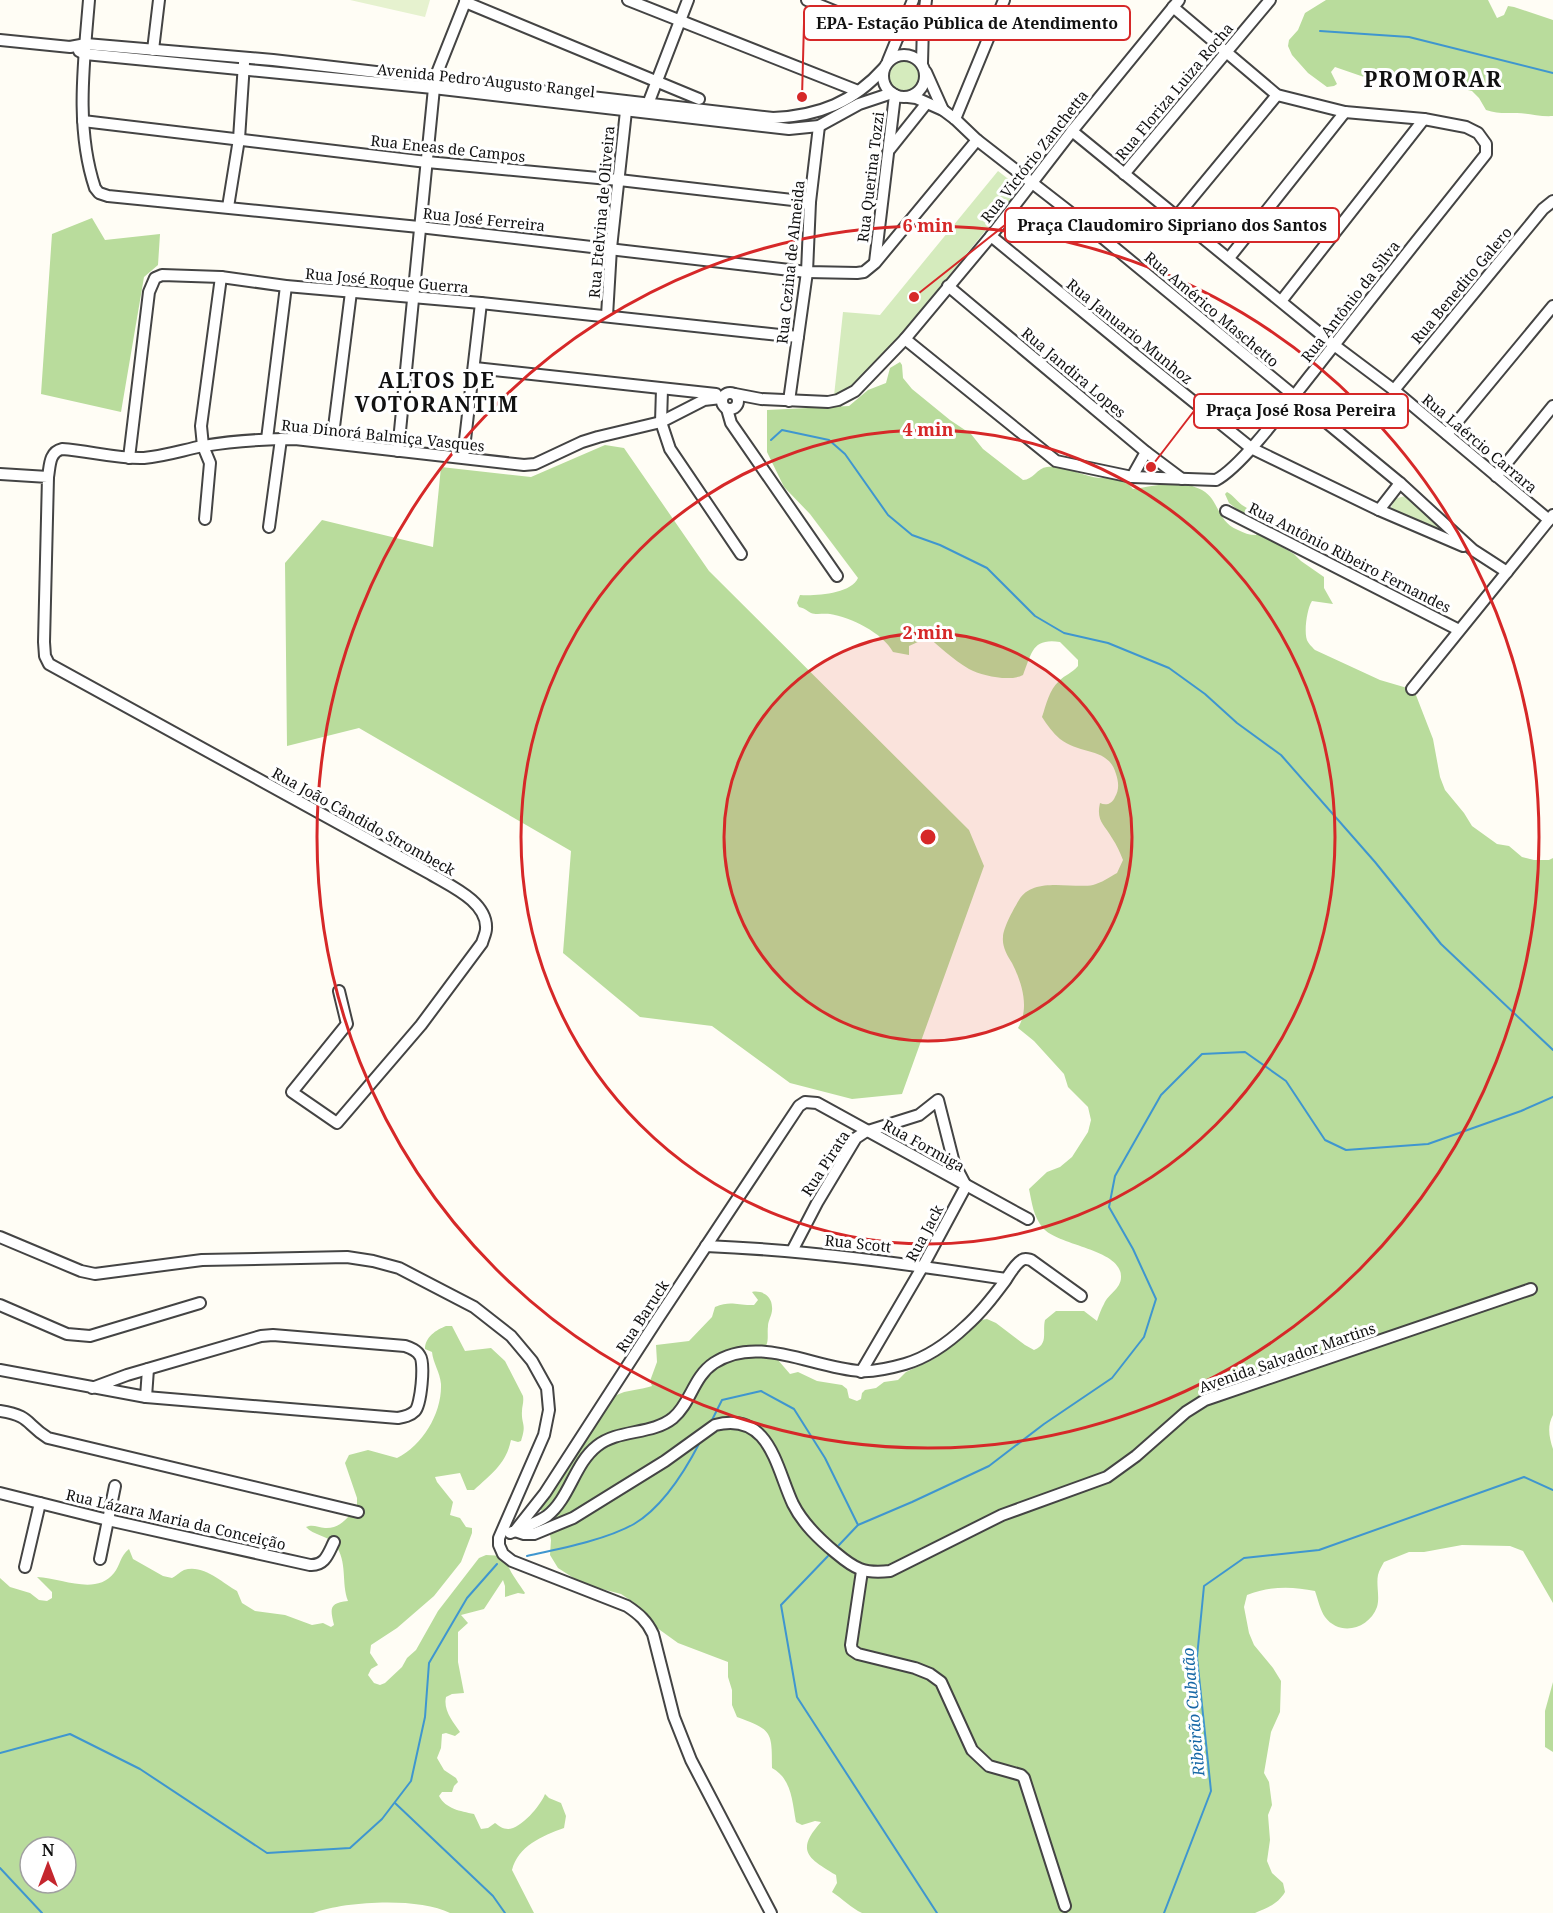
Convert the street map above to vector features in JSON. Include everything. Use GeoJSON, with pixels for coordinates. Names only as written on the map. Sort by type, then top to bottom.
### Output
{"type":"FeatureCollection","features":[{"type":"Feature","properties":{"kind":"street"},"geometry":{"type":"LineString","coordinates":[[83,121],[89,0]]}},
{"type":"Feature","properties":{"kind":"street"},"geometry":{"type":"LineString","coordinates":[[153,50],[159,0]]}},
{"type":"Feature","properties":{"kind":"street"},"geometry":{"type":"LineString","coordinates":[[628,0],[858,91]]}},
{"type":"Feature","properties":{"kind":"street"},"geometry":{"type":"LineString","coordinates":[[648,104],[688,0]]}},
{"type":"Feature","properties":{"kind":"street"},"geometry":{"type":"LineString","coordinates":[[807,0],[898,37]]}},
{"type":"Feature","properties":{"kind":"street","name":"Avenida Pedro Augusto Rangel"},"geometry":{"type":"LineString","coordinates":[[0,39],[243,70],[434,83],[773,118],[818,113],[842,102],[872,82],[886,65],[913,0]]}},
{"type":"Feature","properties":{"kind":"street"},"geometry":{"type":"LineString","coordinates":[[923,67],[917,59],[905,54],[892,58],[886,65],[883,79],[885,85],[893,94],[908,97],[920,90],[926,77],[923,67],[926,0]]}},
{"type":"Feature","properties":{"kind":"street"},"geometry":{"type":"LineString","coordinates":[[955,119],[1004,0]]}},
{"type":"Feature","properties":{"kind":"street","name":"Rua Floriza Luiza Rocha"},"geometry":{"type":"LineString","coordinates":[[1124,174],[1270,0]]}},
{"type":"Feature","properties":{"kind":"street"},"geometry":{"type":"LineString","coordinates":[[398,451],[434,83],[465,1],[699,99]]}},
{"type":"Feature","properties":{"kind":"street"},"geometry":{"type":"LineString","coordinates":[[1176,3],[1227,52],[1277,95],[1345,112],[1424,119]]}},
{"type":"Feature","properties":{"kind":"street","name":"Rua Victório Zanchetta"},"geometry":{"type":"LineString","coordinates":[[728,402],[761,399],[828,402],[855,391],[905,339],[991,236],[1072,131],[1176,3]]}},
{"type":"Feature","properties":{"kind":"street","name":"Avenida Pedro Augusto Rangel"},"geometry":{"type":"LineString","coordinates":[[85,49],[153,50],[245,57],[626,111],[789,129],[819,126],[859,104],[893,94]]}},
{"type":"Feature","properties":{"kind":"street"},"geometry":{"type":"LineString","coordinates":[[228,207],[239,139],[245,57]]}},
{"type":"Feature","properties":{"kind":"street","name":"Rua Américo Maschetto"},"geometry":{"type":"LineString","coordinates":[[923,67],[944,110]]}},
{"type":"Feature","properties":{"kind":"street","name":"Rua Querina Tozzi"},"geometry":{"type":"LineString","coordinates":[[875,262],[890,149],[893,94]]}},
{"type":"Feature","properties":{"kind":"street"},"geometry":{"type":"LineString","coordinates":[[1177,216],[1277,95]]}},
{"type":"Feature","properties":{"kind":"street","name":"Rua Américo Maschetto"},"geometry":{"type":"LineString","coordinates":[[908,97],[944,110],[977,140],[1098,234],[1400,483],[1473,550]]}},
{"type":"Feature","properties":{"kind":"street"},"geometry":{"type":"LineString","coordinates":[[890,149],[926,104]]}},
{"type":"Feature","properties":{"kind":"street","name":"Rua Etelvina de Oliveira"},"geometry":{"type":"LineString","coordinates":[[607,316],[611,248],[626,111]]}},
{"type":"Feature","properties":{"kind":"street"},"geometry":{"type":"LineString","coordinates":[[1229,258],[1345,112]]}},
{"type":"Feature","properties":{"kind":"street"},"geometry":{"type":"LineString","coordinates":[[1281,300],[1424,119]]}},
{"type":"Feature","properties":{"kind":"street","name":"Rua Antônio da Silva"},"geometry":{"type":"LineString","coordinates":[[1182,479],[1216,480],[1225,475],[1294,396],[1486,154],[1486,144],[1478,133],[1466,128],[1424,119]]}},
{"type":"Feature","properties":{"kind":"street","name":"Rua Eneas de Campos"},"geometry":{"type":"LineString","coordinates":[[83,121],[427,162],[619,180],[810,202]]}},
{"type":"Feature","properties":{"kind":"street","name":"Rua José Ferreira"},"geometry":{"type":"LineString","coordinates":[[83,121],[94,182],[99,193],[108,196],[419,227],[807,272],[864,272],[875,262]]}},
{"type":"Feature","properties":{"kind":"street","name":"Rua Cezina de Almeida"},"geometry":{"type":"LineString","coordinates":[[789,401],[807,272],[810,202],[819,126]]}},
{"type":"Feature","properties":{"kind":"street","name":"Rua Laércio Carrara"},"geometry":{"type":"LineString","coordinates":[[1072,131],[1334,345],[1394,390],[1496,476],[1551,518]]}},
{"type":"Feature","properties":{"kind":"street"},"geometry":{"type":"LineString","coordinates":[[875,262],[977,140]]}},
{"type":"Feature","properties":{"kind":"street","name":"Rua Benedito Galero"},"geometry":{"type":"LineString","coordinates":[[1394,390],[1543,209],[1553,201]]}},
{"type":"Feature","properties":{"kind":"street","name":"Rua Januario Munhoz"},"geometry":{"type":"LineString","coordinates":[[991,236],[1251,447],[1379,510],[1473,550]]}},
{"type":"Feature","properties":{"kind":"street","name":"Rua José Roque Guerra"},"geometry":{"type":"LineString","coordinates":[[129,458],[151,284],[162,275],[221,277],[286,286],[481,303],[798,337]]}},
{"type":"Feature","properties":{"kind":"street"},"geometry":{"type":"LineString","coordinates":[[205,519],[210,463],[203,446],[201,426],[221,277]]}},
{"type":"Feature","properties":{"kind":"street"},"geometry":{"type":"LineString","coordinates":[[267,439],[286,286]]}},
{"type":"Feature","properties":{"kind":"street","name":"Rua Jandira Lopes"},"geometry":{"type":"LineString","coordinates":[[948,286],[1146,452],[1182,479]]}},
{"type":"Feature","properties":{"kind":"street"},"geometry":{"type":"LineString","coordinates":[[332,443],[351,292]]}},
{"type":"Feature","properties":{"kind":"street"},"geometry":{"type":"LineString","coordinates":[[463,457],[481,303]]}},
{"type":"Feature","properties":{"kind":"street"},"geometry":{"type":"LineString","coordinates":[[1448,434],[1553,306]]}},
{"type":"Feature","properties":{"kind":"street"},"geometry":{"type":"LineString","coordinates":[[905,339],[1056,461],[1132,477],[1182,479]]}},
{"type":"Feature","properties":{"kind":"street"},"geometry":{"type":"LineString","coordinates":[[475,368],[662,389],[728,402],[737,430],[837,576]]}},
{"type":"Feature","properties":{"kind":"street"},"geometry":{"type":"LineString","coordinates":[[662,389],[661,422],[670,449],[741,554]]}},
{"type":"Feature","properties":{"kind":"street","name":"Rua Dinorá Balmiça Vasques"},"geometry":{"type":"LineString","coordinates":[[48,477],[50,460],[57,451],[68,450],[129,458],[166,455],[203,446],[267,439],[332,443],[524,465],[536,464],[582,442],[661,422],[704,400],[728,402]]}},
{"type":"Feature","properties":{"kind":"street"},"geometry":{"type":"LineString","coordinates":[[1496,476],[1553,406]]}},
{"type":"Feature","properties":{"kind":"street"},"geometry":{"type":"LineString","coordinates":[[269,527],[281,439]]}},
{"type":"Feature","properties":{"kind":"street"},"geometry":{"type":"LineString","coordinates":[[1132,477],[1146,452]]}},
{"type":"Feature","properties":{"kind":"street"},"geometry":{"type":"LineString","coordinates":[[0,474],[48,477]]}},
{"type":"Feature","properties":{"kind":"street","name":"Rua João Cândido Strombeck"},"geometry":{"type":"LineString","coordinates":[[48,477],[44,642],[45,656],[49,664],[429,873],[472,900],[483,914],[486,929],[482,943],[422,1025],[337,1123],[292,1092],[347,1024],[339,991]]}},
{"type":"Feature","properties":{"kind":"street"},"geometry":{"type":"LineString","coordinates":[[1379,510],[1400,483]]}},
{"type":"Feature","properties":{"kind":"street","name":"Rua Antônio Ribeiro Fernandes"},"geometry":{"type":"LineString","coordinates":[[1226,511],[1460,630]]}},
{"type":"Feature","properties":{"kind":"street"},"geometry":{"type":"LineString","coordinates":[[1412,689],[1551,518]]}},
{"type":"Feature","properties":{"kind":"street"},"geometry":{"type":"LineString","coordinates":[[1473,550],[1507,572]]}},
{"type":"Feature","properties":{"kind":"street","name":"Rua Pirata"},"geometry":{"type":"LineString","coordinates":[[792,1251],[817,1203],[856,1138],[868,1131],[919,1115],[938,1100],[954,1162],[966,1186]]}},
{"type":"Feature","properties":{"kind":"street","name":"Rua Formiga"},"geometry":{"type":"LineString","coordinates":[[805,1102],[817,1103],[1028,1219]]}},
{"type":"Feature","properties":{"kind":"street","name":"Rua Baruck"},"geometry":{"type":"LineString","coordinates":[[499,1538],[515,1531],[544,1493],[799,1106],[805,1102]]}},
{"type":"Feature","properties":{"kind":"street","name":"Rua Jack"},"geometry":{"type":"LineString","coordinates":[[861,1371],[923,1266],[966,1186]]}},
{"type":"Feature","properties":{"kind":"street"},"geometry":{"type":"LineString","coordinates":[[0,1237],[81,1271],[96,1274],[202,1260],[347,1257],[374,1261],[399,1268],[474,1307],[511,1336],[532,1362],[547,1388],[549,1410],[544,1435],[499,1538],[503,1554],[512,1561],[627,1606],[648,1622],[674,1717],[691,1760],[771,1913]]}},
{"type":"Feature","properties":{"kind":"street","name":"Rua Scott"},"geometry":{"type":"LineString","coordinates":[[706,1246],[792,1251],[923,1266],[1006,1279]]}},
{"type":"Feature","properties":{"kind":"street"},"geometry":{"type":"LineString","coordinates":[[515,1531],[547,1516],[556,1507],[582,1464],[597,1446],[607,1439],[647,1430],[673,1418],[683,1407],[695,1383],[704,1372],[727,1356],[764,1352],[861,1371],[886,1369],[905,1364],[940,1349],[979,1314],[1019,1262],[1023,1260],[1030,1260],[1081,1296]]}},
{"type":"Feature","properties":{"kind":"street","name":"Avenida Salvador Martins"},"geometry":{"type":"LineString","coordinates":[[862,1570],[873,1573],[890,1571],[1002,1515],[1107,1477],[1136,1456],[1186,1412],[1205,1400],[1531,1289]]}},
{"type":"Feature","properties":{"kind":"street"},"geometry":{"type":"LineString","coordinates":[[0,1305],[67,1334],[90,1336],[201,1303]]}},
{"type":"Feature","properties":{"kind":"street"},"geometry":{"type":"LineString","coordinates":[[0,1370],[92,1388],[146,1397],[398,1418],[407,1417],[419,1405],[422,1363],[420,1355],[414,1349],[405,1346],[273,1335],[249,1338],[92,1388]]}},
{"type":"Feature","properties":{"kind":"street"},"geometry":{"type":"LineString","coordinates":[[146,1397],[148,1369]]}},
{"type":"Feature","properties":{"kind":"street"},"geometry":{"type":"LineString","coordinates":[[0,1411],[25,1418],[48,1438],[358,1512]]}},
{"type":"Feature","properties":{"kind":"street"},"geometry":{"type":"LineString","coordinates":[[515,1531],[534,1534],[573,1518],[665,1461],[715,1425],[737,1423],[752,1428],[773,1452],[794,1505],[806,1525],[849,1564],[862,1570],[852,1650],[858,1654],[915,1668],[942,1682],[972,1750],[989,1766],[1021,1774],[1065,1906]]}},
{"type":"Feature","properties":{"kind":"street"},"geometry":{"type":"LineString","coordinates":[[100,1559],[115,1486]]}},
{"type":"Feature","properties":{"kind":"street","name":"Rua Lázara Maria da Conceição"},"geometry":{"type":"LineString","coordinates":[[0,1493],[108,1520],[316,1566],[326,1558],[334,1542]]}},
{"type":"Feature","properties":{"kind":"street"},"geometry":{"type":"LineString","coordinates":[[25,1568],[40,1503]]}},
{"type":"Feature","properties":{"kind":"green space"},"geometry":{"type":"Polygon","coordinates":[[[350,0],[430,0],[425,17],[350,0]]]}},
{"type":"Feature","properties":{"kind":"green space"},"geometry":{"type":"Polygon","coordinates":[[[1326,0],[1488,0],[1497,18],[1504,15],[1508,6],[1553,20],[1553,116],[1494,112],[1486,110],[1472,91],[1438,83],[1391,77],[1364,77],[1335,67],[1331,72],[1337,84],[1327,87],[1308,73],[1292,55],[1288,46],[1289,40],[1298,30],[1305,13],[1326,0]]]}},
{"type":"Feature","properties":{"kind":"green space"},"geometry":{"type":"Polygon","coordinates":[[[904,59],[915,64],[920,75],[915,86],[904,91],[893,86],[888,75],[893,64],[904,59]]]}},
{"type":"Feature","properties":{"kind":"green space"},"geometry":{"type":"Polygon","coordinates":[[[998,171],[1016,185],[1012,198],[858,385],[834,396],[843,312],[880,315],[998,171]]]}},
{"type":"Feature","properties":{"kind":"green space"},"geometry":{"type":"Polygon","coordinates":[[[92,218],[105,240],[160,234],[158,265],[144,277],[121,412],[41,394],[52,234],[92,218]]]}},
{"type":"Feature","properties":{"kind":"green space"},"geometry":{"type":"Polygon","coordinates":[[[900,362],[903,378],[912,389],[971,434],[983,449],[1023,480],[1030,478],[1040,469],[1054,467],[1100,478],[1120,475],[1133,489],[1168,484],[1185,485],[1208,494],[1226,521],[1242,532],[1256,535],[1259,526],[1229,503],[1225,494],[1227,492],[1265,520],[1273,529],[1277,544],[1324,577],[1324,588],[1333,604],[1312,601],[1306,622],[1307,639],[1310,645],[1315,650],[1380,680],[1414,690],[1433,739],[1440,777],[1445,790],[1472,826],[1497,844],[1509,846],[1522,857],[1534,860],[1553,858],[1553,1415],[1549,1432],[1553,1449],[1553,1603],[1523,1551],[1510,1546],[1462,1545],[1424,1552],[1409,1552],[1384,1562],[1378,1575],[1377,1607],[1368,1621],[1354,1628],[1338,1627],[1331,1623],[1320,1608],[1315,1591],[1281,1588],[1247,1595],[1244,1607],[1249,1633],[1254,1645],[1281,1681],[1280,1712],[1271,1732],[1264,1773],[1269,1782],[1272,1805],[1268,1815],[1270,1840],[1267,1861],[1272,1873],[1283,1883],[1285,1892],[1276,1903],[1255,1913],[862,1913],[858,1911],[832,1892],[837,1883],[836,1875],[818,1864],[808,1853],[808,1840],[821,1822],[815,1821],[802,1825],[796,1822],[787,1784],[784,1778],[772,1768],[768,1734],[757,1725],[737,1717],[732,1705],[728,1662],[678,1643],[653,1625],[633,1602],[621,1594],[583,1584],[558,1568],[550,1555],[551,1540],[546,1515],[537,1506],[608,1401],[624,1392],[652,1386],[650,1381],[657,1362],[656,1345],[689,1341],[712,1317],[715,1307],[730,1304],[754,1305],[758,1300],[752,1292],[763,1293],[772,1303],[766,1346],[790,1374],[798,1372],[817,1381],[842,1385],[847,1389],[849,1398],[857,1401],[861,1399],[865,1390],[876,1388],[884,1382],[898,1380],[906,1372],[932,1360],[965,1329],[981,1320],[987,1319],[996,1323],[1034,1350],[1042,1344],[1045,1320],[1056,1311],[1084,1311],[1097,1321],[1106,1300],[1120,1281],[1119,1268],[1111,1260],[1051,1234],[1043,1228],[1035,1214],[1029,1189],[1047,1172],[1060,1167],[1072,1157],[1088,1132],[1091,1120],[1088,1107],[1068,1087],[1064,1074],[1034,1041],[1018,1028],[1024,1012],[1023,996],[1019,979],[1005,951],[1003,941],[1003,933],[1009,918],[1025,893],[1043,886],[1096,884],[1117,873],[1123,860],[1099,814],[1100,803],[1111,803],[1117,792],[1118,780],[1112,765],[1100,755],[1060,739],[1042,717],[1053,689],[1061,679],[1078,666],[1078,660],[1060,642],[1044,642],[1034,649],[1023,675],[1011,678],[988,676],[963,665],[924,634],[920,641],[909,646],[909,655],[893,652],[882,638],[856,622],[828,614],[811,613],[799,607],[797,603],[800,595],[841,591],[848,588],[858,578],[810,514],[784,487],[767,452],[767,410],[849,406],[868,390],[886,383],[890,368],[900,362]]]}},
{"type":"Feature","properties":{"kind":"green space"},"geometry":{"type":"Polygon","coordinates":[[[605,445],[624,448],[709,571],[969,830],[984,866],[902,1094],[852,1099],[790,1083],[712,1026],[640,1017],[563,953],[571,851],[359,728],[287,746],[285,563],[322,520],[433,547],[441,467],[531,477],[605,445]]]}},
{"type":"Feature","properties":{"kind":"green space"},"geometry":{"type":"Polygon","coordinates":[[[1405,496],[1457,538],[1397,513],[1391,508],[1394,499],[1405,496]]]}},
{"type":"Feature","properties":{"kind":"green space"},"geometry":{"type":"Polygon","coordinates":[[[446,1326],[452,1326],[465,1351],[491,1348],[505,1361],[523,1396],[523,1435],[521,1441],[511,1440],[502,1462],[474,1490],[467,1490],[460,1473],[435,1477],[453,1502],[450,1515],[460,1518],[466,1527],[472,1528],[472,1533],[461,1562],[434,1596],[397,1628],[371,1645],[370,1653],[378,1665],[371,1669],[368,1675],[374,1683],[380,1685],[385,1683],[416,1650],[438,1611],[479,1558],[486,1555],[505,1556],[511,1571],[525,1593],[505,1597],[503,1580],[484,1609],[461,1615],[468,1623],[458,1632],[458,1662],[464,1693],[452,1694],[446,1697],[445,1702],[449,1716],[460,1732],[455,1736],[442,1734],[441,1748],[437,1758],[444,1770],[458,1782],[452,1792],[442,1792],[439,1796],[449,1807],[474,1814],[481,1829],[488,1828],[495,1823],[506,1829],[519,1825],[535,1810],[545,1794],[561,1803],[566,1816],[564,1828],[539,1838],[525,1848],[512,1870],[534,1913],[450,1913],[420,1905],[382,1902],[344,1906],[313,1913],[0,1913],[0,1578],[10,1587],[30,1593],[39,1600],[47,1601],[52,1598],[52,1592],[37,1577],[88,1585],[98,1583],[107,1580],[114,1573],[129,1549],[133,1559],[163,1576],[172,1578],[184,1570],[191,1569],[206,1572],[237,1591],[242,1603],[255,1611],[285,1615],[312,1625],[323,1623],[331,1627],[334,1625],[332,1607],[337,1603],[348,1601],[342,1558],[332,1541],[306,1527],[335,1527],[357,1507],[357,1498],[345,1463],[349,1455],[368,1450],[397,1458],[423,1437],[438,1406],[441,1384],[432,1352],[425,1349],[432,1334],[446,1326]]]}},
{"type":"Feature","properties":{"kind":"green space"},"geometry":{"type":"Polygon","coordinates":[[[1553,1682],[1553,1752],[1545,1747],[1545,1711],[1553,1682]]]}},
{"type":"Feature","properties":{"kind":"waterway"},"geometry":{"type":"LineString","coordinates":[[1320,31],[1409,37],[1553,73]]}},
{"type":"Feature","properties":{"kind":"waterway"},"geometry":{"type":"LineString","coordinates":[[771,440],[782,430],[829,440],[845,454],[888,515],[912,535],[940,545],[987,568],[1035,616],[1064,633],[1108,643],[1169,668],[1205,694],[1237,723],[1281,755],[1375,862],[1441,944],[1553,1050]]}},
{"type":"Feature","properties":{"kind":"waterway"},"geometry":{"type":"LineString","coordinates":[[858,1525],[989,1466],[1044,1424],[1112,1378],[1144,1337],[1156,1299],[1133,1249],[1109,1207],[1115,1176],[1161,1095],[1202,1054],[1245,1052],[1286,1081],[1325,1140],[1346,1150],[1428,1144],[1521,1111],[1553,1097]]}},
{"type":"Feature","properties":{"kind":"waterway","name":"Ribeirão Cubatão"},"geometry":{"type":"LineString","coordinates":[[712,1420],[722,1400],[761,1391],[794,1409],[825,1458],[858,1525],[839,1545]]}},
{"type":"Feature","properties":{"kind":"waterway","name":"Ribeirão Cubatão"},"geometry":{"type":"LineString","coordinates":[[527,1556],[596,1539],[623,1530],[645,1517],[664,1498],[700,1442]]}},
{"type":"Feature","properties":{"kind":"waterway","name":"Ribeirão Cubatão"},"geometry":{"type":"LineString","coordinates":[[1164,1913],[1211,1791],[1197,1657],[1204,1586],[1244,1558],[1319,1550],[1524,1477],[1553,1490]]}},
{"type":"Feature","properties":{"kind":"waterway","name":"Ribeirão Cubatão"},"geometry":{"type":"LineString","coordinates":[[828,1556],[781,1605],[797,1697],[937,1913]]}},
{"type":"Feature","properties":{"kind":"waterway"},"geometry":{"type":"LineString","coordinates":[[0,1753],[70,1734],[140,1769],[267,1853],[350,1848],[382,1819],[411,1781],[425,1717],[429,1663],[467,1598],[497,1564]]}},
{"type":"Feature","properties":{"kind":"waterway"},"geometry":{"type":"LineString","coordinates":[[395,1803],[493,1896],[505,1913]]}},
{"type":"Feature","properties":{"kind":"waterway"},"geometry":{"type":"LineString","coordinates":[[0,1868],[42,1913]]}},
{"type":"Feature","properties":{"kind":"place","name":"EPA- Estação Pública de Atendimento"},"geometry":{"type":"Point","coordinates":[802,97]}},
{"type":"Feature","properties":{"kind":"place","name":"Praça Claudomiro Sipriano dos Santos"},"geometry":{"type":"Point","coordinates":[914,297]}},
{"type":"Feature","properties":{"kind":"place","name":"Praça José Rosa Pereira"},"geometry":{"type":"Point","coordinates":[1151,467]}},
{"type":"Feature","properties":{"kind":"district","name":"PROMORAR"},"geometry":{"type":"Point","coordinates":[1433,79]}},
{"type":"Feature","properties":{"kind":"district","name":"ALTOS DE VOTORANTIM"},"geometry":{"type":"Point","coordinates":[437,392]}}]}
